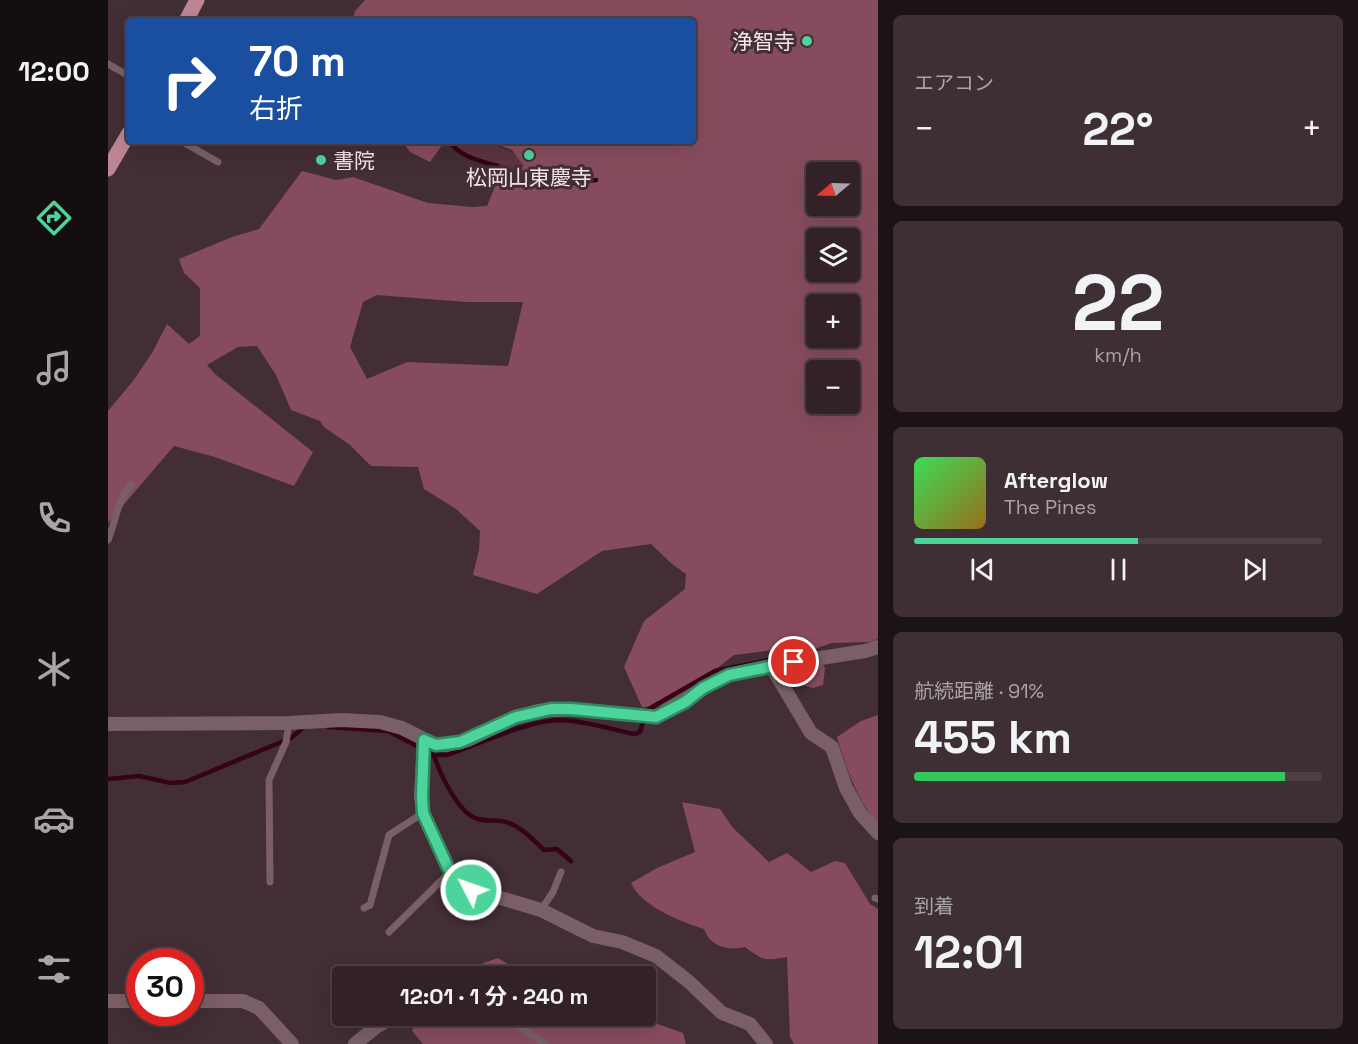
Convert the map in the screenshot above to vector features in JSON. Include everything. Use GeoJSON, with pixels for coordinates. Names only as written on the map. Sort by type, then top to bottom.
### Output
{"type":"FeatureCollection","features":[{"type":"Feature","properties":{"kind":"main road"},"geometry":{"type":"LineString","coordinates":[[188,18],[197,0]]}},
{"type":"Feature","properties":{"kind":"main road"},"geometry":{"type":"LineString","coordinates":[[108,169],[126,138]]}},
{"type":"Feature","properties":{"kind":"street"},"geometry":{"type":"LineString","coordinates":[[108,724],[289,723],[341,720],[380,722],[402,728],[436,745],[460,742],[516,717],[551,709],[656,717],[729,675],[878,647]]}},
{"type":"Feature","properties":{"kind":"street"},"geometry":{"type":"LineString","coordinates":[[771,666],[810,734],[832,747],[846,788],[860,813],[878,833]]}},
{"type":"Feature","properties":{"kind":"street"},"geometry":{"type":"LineString","coordinates":[[424,740],[423,813],[450,872],[461,886],[541,910],[593,936],[622,942],[656,956],[688,981],[722,1013],[750,1024],[766,1044]]}},
{"type":"Feature","properties":{"kind":"street"},"geometry":{"type":"LineString","coordinates":[[108,1002],[126,1001]]}},
{"type":"Feature","properties":{"kind":"street"},"geometry":{"type":"LineString","coordinates":[[204,1001],[243,1001],[259,1008],[292,1044]]}},
{"type":"Feature","properties":{"kind":"street"},"geometry":{"type":"LineString","coordinates":[[355,1044],[378,1026]]}},
{"type":"Feature","properties":{"kind":"lane"},"geometry":{"type":"LineString","coordinates":[[108,64],[126,74]]}},
{"type":"Feature","properties":{"kind":"lane"},"geometry":{"type":"LineString","coordinates":[[186,144],[218,162]]}},
{"type":"Feature","properties":{"kind":"lane"},"geometry":{"type":"LineString","coordinates":[[108,540],[115,524],[121,499],[131,485]]}},
{"type":"Feature","properties":{"kind":"lane"},"geometry":{"type":"LineString","coordinates":[[270,882],[269,780],[286,742],[289,723]]}},
{"type":"Feature","properties":{"kind":"lane"},"geometry":{"type":"LineString","coordinates":[[364,908],[370,905],[389,835],[423,813]]}},
{"type":"Feature","properties":{"kind":"lane"},"geometry":{"type":"LineString","coordinates":[[389,932],[450,872]]}},
{"type":"Feature","properties":{"kind":"lane"},"geometry":{"type":"LineString","coordinates":[[541,910],[553,892],[561,873]]}},
{"type":"Feature","properties":{"kind":"lane"},"geometry":{"type":"LineString","coordinates":[[518,1026],[545,1044]]}},
{"type":"Feature","properties":{"kind":"shaded area"},"geometry":{"type":"Polygon","coordinates":[[[365,0],[878,0],[878,639],[870,642],[832,643],[814,649],[825,668],[823,685],[813,688],[802,685],[774,650],[734,655],[670,705],[642,707],[624,667],[644,621],[685,589],[686,574],[651,544],[602,551],[537,594],[473,575],[479,550],[480,531],[456,509],[424,489],[418,467],[371,466],[350,445],[324,427],[320,421],[291,410],[276,375],[257,346],[238,347],[207,365],[215,374],[313,452],[294,486],[215,457],[174,446],[108,523],[108,411],[152,353],[167,324],[189,344],[200,336],[200,288],[184,273],[179,259],[232,237],[259,229],[302,171],[336,180],[353,177],[428,203],[487,206],[496,184],[524,166],[512,150],[496,144],[696,144],[696,18],[353,18],[355,11],[365,0]],[[377,295],[363,302],[350,347],[367,379],[407,362],[508,366],[523,302],[466,302],[377,295]]]}},
{"type":"Feature","properties":{"kind":"shaded area"},"geometry":{"type":"Polygon","coordinates":[[[404,144],[443,144],[430,162],[410,152],[404,144]]]}},
{"type":"Feature","properties":{"kind":"shaded area"},"geometry":{"type":"Polygon","coordinates":[[[454,144],[492,144],[538,163],[538,178],[491,164],[457,148],[454,144]]]}},
{"type":"Feature","properties":{"kind":"shaded area"},"geometry":{"type":"Polygon","coordinates":[[[878,715],[878,824],[858,794],[837,737],[861,721],[878,715]]]}},
{"type":"Feature","properties":{"kind":"shaded area"},"geometry":{"type":"Polygon","coordinates":[[[682,802],[720,809],[733,828],[769,862],[787,853],[811,872],[835,861],[845,863],[870,904],[878,909],[878,1044],[794,1044],[790,1037],[787,957],[764,959],[745,947],[727,948],[715,944],[704,929],[652,906],[636,891],[631,883],[657,868],[695,852],[682,802]]]}},
{"type":"Feature","properties":{"kind":"shaded area"},"geometry":{"type":"Polygon","coordinates":[[[498,958],[511,966],[475,966],[498,958]]]}},
{"type":"Feature","properties":{"kind":"shaded area"},"geometry":{"type":"Polygon","coordinates":[[[656,1023],[683,1033],[686,1044],[423,1044],[412,1031],[415,1026],[656,1026],[656,1023]]]}},
{"type":"Feature","properties":{"kind":"waterway"},"geometry":{"type":"LineString","coordinates":[[452,144],[465,155],[498,166],[498,174],[542,187],[596,180]]}},
{"type":"Feature","properties":{"kind":"waterway"},"geometry":{"type":"LineString","coordinates":[[328,727],[388,731],[434,755],[447,755],[519,728],[548,721],[580,722],[634,734],[640,732],[647,710],[715,671],[774,659]]}},
{"type":"Feature","properties":{"kind":"waterway"},"geometry":{"type":"LineString","coordinates":[[108,779],[139,776],[171,783],[185,782],[291,738],[305,726]]}},
{"type":"Feature","properties":{"kind":"waterway"},"geometry":{"type":"LineString","coordinates":[[434,755],[451,792],[471,816],[481,820],[503,821],[511,824],[544,850],[557,849],[571,861]]}},
{"type":"Feature","properties":{"kind":"place","name":"浄智寺"},"geometry":{"type":"Point","coordinates":[807,41]}},
{"type":"Feature","properties":{"kind":"place","name":"松岡山東慶寺"},"geometry":{"type":"Point","coordinates":[529,155]}},
{"type":"Feature","properties":{"kind":"place","name":"書院"},"geometry":{"type":"Point","coordinates":[321,160]}},
{"type":"Feature","properties":{"kind":"route"},"geometry":{"type":"LineString","coordinates":[[471,890],[461,886],[450,872],[423,813],[424,740],[436,745],[460,742],[526,713],[551,709],[656,717],[729,675],[794,662]]}}]}
